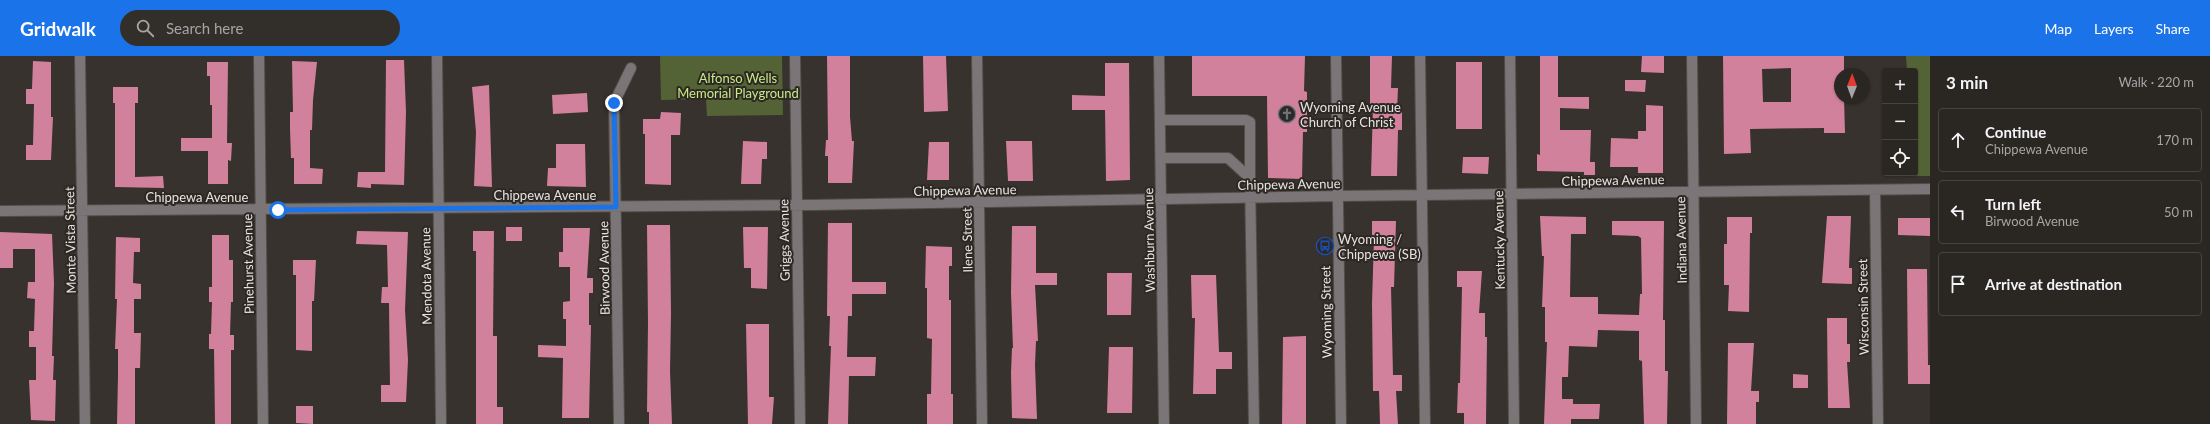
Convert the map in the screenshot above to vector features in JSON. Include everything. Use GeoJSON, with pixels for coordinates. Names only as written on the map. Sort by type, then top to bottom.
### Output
{"type":"FeatureCollection","features":[{"type":"Feature","properties":{"kind":"street","name":"Monte Vista Street"},"geometry":{"type":"LineString","coordinates":[[80,56],[85,424]]}},
{"type":"Feature","properties":{"kind":"street","name":"Pinehurst Avenue"},"geometry":{"type":"LineString","coordinates":[[259,56],[263,424]]}},
{"type":"Feature","properties":{"kind":"street","name":"Mendota Avenue"},"geometry":{"type":"LineString","coordinates":[[437,56],[441,424]]}},
{"type":"Feature","properties":{"kind":"street","name":"Griggs Avenue"},"geometry":{"type":"LineString","coordinates":[[795,56],[800,424]]}},
{"type":"Feature","properties":{"kind":"street","name":"Ilene Street"},"geometry":{"type":"LineString","coordinates":[[977,56],[982,424]]}},
{"type":"Feature","properties":{"kind":"street","name":"Washburn Avenue"},"geometry":{"type":"LineString","coordinates":[[1159,56],[1164,424]]}},
{"type":"Feature","properties":{"kind":"street","name":"Wyoming Street"},"geometry":{"type":"LineString","coordinates":[[1336,56],[1341,424]]}},
{"type":"Feature","properties":{"kind":"street"},"geometry":{"type":"LineString","coordinates":[[1420,56],[1425,424]]}},
{"type":"Feature","properties":{"kind":"street","name":"Kentucky Avenue"},"geometry":{"type":"LineString","coordinates":[[1510,56],[1514,424]]}},
{"type":"Feature","properties":{"kind":"street","name":"Indiana Avenue"},"geometry":{"type":"LineString","coordinates":[[1692,56],[1696,424]]}},
{"type":"Feature","properties":{"kind":"street","name":"Birwood Avenue"},"geometry":{"type":"LineString","coordinates":[[619,424],[614,103],[631,68]]}},
{"type":"Feature","properties":{"kind":"street"},"geometry":{"type":"LineString","coordinates":[[1160,120],[1246,120],[1250,122],[1254,424]]}},
{"type":"Feature","properties":{"kind":"street"},"geometry":{"type":"LineString","coordinates":[[1161,158],[1228,158],[1250,178]]}},
{"type":"Feature","properties":{"kind":"street","name":"Chippewa Avenue"},"geometry":{"type":"LineString","coordinates":[[0,211],[797,205],[1338,196],[1930,189]]}},
{"type":"Feature","properties":{"kind":"street","name":"Wisconsin Street"},"geometry":{"type":"LineString","coordinates":[[1875,190],[1878,424]]}},
{"type":"Feature","properties":{"kind":"green space","name":"Alfonso Wells Memorial Playground"},"geometry":{"type":"Polygon","coordinates":[[[660,56],[782,56],[783,115],[707,116],[706,99],[661,100],[660,56]]]}},
{"type":"Feature","properties":{"kind":"green space"},"geometry":{"type":"Polygon","coordinates":[[[1906,56],[1930,56],[1930,176],[1918,176],[1918,68],[1907,68],[1906,56]]]}},
{"type":"Feature","properties":{"kind":"building"},"geometry":{"type":"Polygon","coordinates":[[[827,56],[850,56],[850,117],[852,141],[854,141],[852,183],[828,183],[828,156],[825,156],[826,140],[828,140],[827,56]]]}},
{"type":"Feature","properties":{"kind":"building"},"geometry":{"type":"Polygon","coordinates":[[[923,56],[946,56],[948,111],[924,112],[923,56]]]}},
{"type":"Feature","properties":{"kind":"building","name":"Wyoming Avenue Church of Christ"},"geometry":{"type":"Polygon","coordinates":[[[1192,56],[1305,56],[1304,91],[1307,92],[1307,132],[1303,132],[1302,179],[1268,178],[1267,96],[1192,96],[1192,56]]]}},
{"type":"Feature","properties":{"kind":"building"},"geometry":{"type":"Polygon","coordinates":[[[1370,56],[1392,56],[1391,88],[1398,88],[1397,111],[1402,111],[1402,130],[1398,130],[1397,176],[1371,176],[1373,106],[1370,106],[1370,56]]]}},
{"type":"Feature","properties":{"kind":"building"},"geometry":{"type":"Polygon","coordinates":[[[1540,56],[1558,56],[1558,97],[1589,97],[1589,109],[1560,108],[1560,130],[1591,130],[1590,162],[1595,162],[1595,175],[1584,175],[1584,172],[1537,171],[1537,154],[1540,155],[1540,56]]]}},
{"type":"Feature","properties":{"kind":"building"},"geometry":{"type":"Polygon","coordinates":[[[1642,56],[1664,56],[1664,73],[1641,72],[1642,56]]]}},
{"type":"Feature","properties":{"kind":"building"},"geometry":{"type":"Polygon","coordinates":[[[1723,56],[1844,56],[1844,68],[1834,68],[1834,104],[1844,104],[1845,133],[1824,133],[1824,128],[1750,129],[1751,153],[1724,154],[1723,56]],[[1791,68],[1762,69],[1763,102],[1791,102],[1791,68]]]}},
{"type":"Feature","properties":{"kind":"building"},"geometry":{"type":"Polygon","coordinates":[[[386,60],[404,60],[406,112],[404,185],[371,184],[371,188],[357,187],[358,172],[385,172],[386,60]]]}},
{"type":"Feature","properties":{"kind":"building"},"geometry":{"type":"Polygon","coordinates":[[[33,61],[51,62],[51,117],[53,117],[51,160],[26,160],[26,145],[33,145],[34,104],[26,104],[26,89],[32,89],[33,61]]]}},
{"type":"Feature","properties":{"kind":"building"},"geometry":{"type":"Polygon","coordinates":[[[292,61],[317,62],[313,100],[312,130],[310,130],[310,168],[323,169],[322,184],[294,184],[294,158],[291,158],[290,129],[290,112],[293,112],[292,61]]]}},
{"type":"Feature","properties":{"kind":"building"},"geometry":{"type":"Polygon","coordinates":[[[207,62],[228,62],[227,143],[232,143],[231,161],[228,160],[228,184],[208,184],[208,151],[181,151],[181,138],[212,138],[212,105],[210,105],[210,76],[207,76],[207,62]]]}},
{"type":"Feature","properties":{"kind":"building"},"geometry":{"type":"Polygon","coordinates":[[[1456,62],[1482,62],[1482,129],[1456,129],[1456,62]]]}},
{"type":"Feature","properties":{"kind":"building"},"geometry":{"type":"Polygon","coordinates":[[[1105,63],[1129,63],[1130,180],[1106,181],[1105,110],[1072,110],[1072,95],[1105,96],[1105,63]]]}},
{"type":"Feature","properties":{"kind":"building"},"geometry":{"type":"Polygon","coordinates":[[[1625,80],[1646,80],[1645,92],[1625,91],[1625,80]]]}},
{"type":"Feature","properties":{"kind":"building"},"geometry":{"type":"Polygon","coordinates":[[[489,85],[492,187],[474,186],[476,132],[472,87],[489,85]]]}},
{"type":"Feature","properties":{"kind":"building"},"geometry":{"type":"Polygon","coordinates":[[[113,87],[138,87],[138,103],[135,103],[135,177],[163,176],[164,188],[115,187],[115,103],[113,103],[113,87]]]}},
{"type":"Feature","properties":{"kind":"building"},"geometry":{"type":"Polygon","coordinates":[[[587,93],[588,112],[553,114],[552,95],[587,93]]]}},
{"type":"Feature","properties":{"kind":"building"},"geometry":{"type":"Polygon","coordinates":[[[1646,105],[1663,106],[1663,173],[1638,173],[1638,167],[1610,167],[1611,138],[1638,139],[1638,131],[1646,131],[1646,105]]]}},
{"type":"Feature","properties":{"kind":"building"},"geometry":{"type":"Polygon","coordinates":[[[661,112],[681,113],[680,135],[671,135],[671,185],[645,184],[645,134],[643,134],[643,119],[660,119],[661,112]]]}},
{"type":"Feature","properties":{"kind":"building"},"geometry":{"type":"Polygon","coordinates":[[[743,141],[767,142],[767,159],[762,159],[761,184],[741,184],[743,141]]]}},
{"type":"Feature","properties":{"kind":"building"},"geometry":{"type":"Polygon","coordinates":[[[1006,141],[1032,141],[1033,181],[1008,181],[1006,141]]]}},
{"type":"Feature","properties":{"kind":"building"},"geometry":{"type":"Polygon","coordinates":[[[929,142],[949,142],[949,180],[927,180],[929,142]]]}},
{"type":"Feature","properties":{"kind":"building"},"geometry":{"type":"Polygon","coordinates":[[[556,144],[585,144],[586,187],[547,186],[548,168],[556,168],[556,144]]]}},
{"type":"Feature","properties":{"kind":"building"},"geometry":{"type":"Polygon","coordinates":[[[1463,157],[1489,157],[1488,174],[1462,173],[1463,157]]]}},
{"type":"Feature","properties":{"kind":"building"},"geometry":{"type":"Polygon","coordinates":[[[1540,216],[1586,217],[1586,234],[1571,234],[1570,297],[1598,297],[1598,314],[1639,315],[1640,294],[1642,294],[1641,238],[1638,236],[1612,235],[1612,221],[1664,221],[1663,320],[1665,320],[1665,371],[1668,371],[1667,424],[1644,424],[1642,361],[1639,360],[1639,331],[1598,330],[1597,347],[1569,346],[1568,377],[1562,377],[1562,399],[1573,399],[1573,404],[1600,404],[1599,419],[1571,419],[1571,424],[1544,424],[1547,342],[1545,342],[1545,307],[1542,307],[1544,256],[1542,256],[1540,216]]]}},
{"type":"Feature","properties":{"kind":"building"},"geometry":{"type":"Polygon","coordinates":[[[1827,216],[1851,216],[1849,268],[1852,268],[1852,284],[1822,283],[1827,216]]]}},
{"type":"Feature","properties":{"kind":"building"},"geometry":{"type":"Polygon","coordinates":[[[1727,217],[1752,217],[1752,233],[1750,233],[1749,312],[1728,311],[1729,285],[1724,285],[1724,244],[1727,244],[1727,217]]]}},
{"type":"Feature","properties":{"kind":"building"},"geometry":{"type":"Polygon","coordinates":[[[1898,218],[1930,218],[1930,236],[1898,235],[1898,218]]]}},
{"type":"Feature","properties":{"kind":"building"},"geometry":{"type":"Polygon","coordinates":[[[1372,221],[1396,221],[1394,287],[1391,287],[1393,375],[1402,375],[1402,391],[1396,391],[1398,424],[1380,424],[1379,391],[1373,391],[1372,304],[1374,237],[1372,237],[1372,221]]]}},
{"type":"Feature","properties":{"kind":"building"},"geometry":{"type":"Polygon","coordinates":[[[828,223],[852,223],[852,282],[886,282],[886,294],[852,294],[852,316],[848,316],[847,357],[876,357],[875,376],[849,376],[848,424],[828,424],[831,346],[829,346],[830,316],[827,316],[828,223]]]}},
{"type":"Feature","properties":{"kind":"building"},"geometry":{"type":"Polygon","coordinates":[[[647,225],[670,225],[670,371],[672,424],[649,424],[649,412],[647,412],[647,225]]]}},
{"type":"Feature","properties":{"kind":"building"},"geometry":{"type":"Polygon","coordinates":[[[1012,226],[1036,226],[1036,273],[1057,273],[1057,285],[1035,285],[1038,341],[1036,341],[1035,365],[1037,419],[1012,418],[1012,226]]]}},
{"type":"Feature","properties":{"kind":"building"},"geometry":{"type":"Polygon","coordinates":[[[506,227],[522,227],[522,241],[506,241],[506,227]]]}},
{"type":"Feature","properties":{"kind":"building"},"geometry":{"type":"Polygon","coordinates":[[[743,227],[768,227],[767,289],[751,288],[751,268],[744,268],[743,227]]]}},
{"type":"Feature","properties":{"kind":"building"},"geometry":{"type":"Polygon","coordinates":[[[563,228],[590,228],[587,278],[593,278],[593,293],[589,293],[589,325],[591,325],[589,418],[562,418],[563,358],[538,357],[538,345],[566,346],[566,319],[563,319],[563,302],[570,301],[570,267],[559,267],[559,252],[563,252],[563,228]]]}},
{"type":"Feature","properties":{"kind":"building"},"geometry":{"type":"Polygon","coordinates":[[[357,231],[408,232],[405,310],[408,360],[406,402],[381,402],[381,385],[390,385],[389,303],[381,303],[382,287],[388,287],[387,245],[356,244],[357,231]]]}},
{"type":"Feature","properties":{"kind":"building"},"geometry":{"type":"Polygon","coordinates":[[[473,231],[494,231],[493,336],[497,336],[497,407],[503,407],[503,424],[476,424],[476,251],[473,251],[473,231]]]}},
{"type":"Feature","properties":{"kind":"building"},"geometry":{"type":"Polygon","coordinates":[[[0,232],[52,234],[54,283],[52,356],[54,356],[53,380],[56,380],[55,421],[31,420],[29,380],[36,380],[36,347],[29,347],[29,331],[34,331],[35,299],[27,298],[28,282],[35,282],[35,249],[13,249],[13,268],[0,268],[0,232]]]}},
{"type":"Feature","properties":{"kind":"building"},"geometry":{"type":"Polygon","coordinates":[[[212,235],[229,235],[229,260],[233,260],[233,302],[231,302],[230,335],[234,335],[234,350],[231,350],[231,424],[215,424],[214,349],[209,349],[212,302],[209,302],[209,287],[212,287],[212,235]]]}},
{"type":"Feature","properties":{"kind":"building"},"geometry":{"type":"Polygon","coordinates":[[[116,237],[140,238],[140,252],[134,252],[133,283],[141,284],[141,299],[134,299],[134,333],[141,333],[140,368],[135,368],[135,424],[117,424],[118,349],[115,349],[117,299],[115,299],[116,237]]]}},
{"type":"Feature","properties":{"kind":"building"},"geometry":{"type":"Polygon","coordinates":[[[926,246],[952,247],[952,266],[949,266],[949,300],[951,300],[951,394],[953,394],[953,424],[927,424],[927,394],[931,394],[932,339],[927,338],[927,288],[925,288],[926,246]]]}},
{"type":"Feature","properties":{"kind":"building"},"geometry":{"type":"Polygon","coordinates":[[[293,260],[316,260],[314,301],[312,301],[312,351],[296,350],[296,275],[293,275],[293,260]]]}},
{"type":"Feature","properties":{"kind":"building"},"geometry":{"type":"Polygon","coordinates":[[[1907,269],[1927,269],[1928,365],[1930,365],[1930,384],[1908,384],[1907,269]]]}},
{"type":"Feature","properties":{"kind":"building"},"geometry":{"type":"Polygon","coordinates":[[[1457,271],[1482,271],[1479,313],[1485,313],[1485,337],[1487,337],[1486,424],[1464,424],[1464,413],[1457,413],[1458,383],[1460,383],[1462,287],[1457,287],[1457,271]]]}},
{"type":"Feature","properties":{"kind":"building"},"geometry":{"type":"Polygon","coordinates":[[[1107,273],[1132,273],[1131,315],[1107,315],[1107,273]]]}},
{"type":"Feature","properties":{"kind":"building"},"geometry":{"type":"Polygon","coordinates":[[[1191,275],[1216,275],[1219,352],[1232,352],[1232,369],[1216,369],[1216,394],[1193,394],[1195,318],[1192,318],[1191,275]]]}},
{"type":"Feature","properties":{"kind":"building"},"geometry":{"type":"Polygon","coordinates":[[[1827,318],[1847,318],[1847,344],[1850,344],[1850,362],[1847,362],[1850,408],[1828,408],[1827,318]]]}},
{"type":"Feature","properties":{"kind":"building"},"geometry":{"type":"Polygon","coordinates":[[[746,324],[769,324],[769,397],[774,397],[772,424],[748,424],[746,324]]]}},
{"type":"Feature","properties":{"kind":"building"},"geometry":{"type":"Polygon","coordinates":[[[1306,336],[1306,424],[1282,424],[1283,337],[1306,336]]]}},
{"type":"Feature","properties":{"kind":"building"},"geometry":{"type":"Polygon","coordinates":[[[1728,343],[1754,343],[1751,391],[1759,391],[1759,402],[1756,402],[1756,424],[1727,424],[1728,343]]]}},
{"type":"Feature","properties":{"kind":"building"},"geometry":{"type":"Polygon","coordinates":[[[1109,347],[1133,347],[1132,413],[1107,413],[1109,347]]]}},
{"type":"Feature","properties":{"kind":"building"},"geometry":{"type":"Polygon","coordinates":[[[1793,374],[1808,375],[1808,388],[1793,388],[1793,374]]]}},
{"type":"Feature","properties":{"kind":"building"},"geometry":{"type":"Polygon","coordinates":[[[296,406],[313,406],[313,424],[296,423],[296,406]]]}},
{"type":"Feature","properties":{"kind":"place","name":"Wyoming Avenue Church of Christ"},"geometry":{"type":"Point","coordinates":[1287,114]}},
{"type":"Feature","properties":{"kind":"place","name":"Wyoming / Chippewa (SB)"},"geometry":{"type":"Point","coordinates":[1325,246]}},
{"type":"Feature","properties":{"kind":"route"},"geometry":{"type":"LineString","coordinates":[[278,210],[616,207],[614,103]]}}]}
